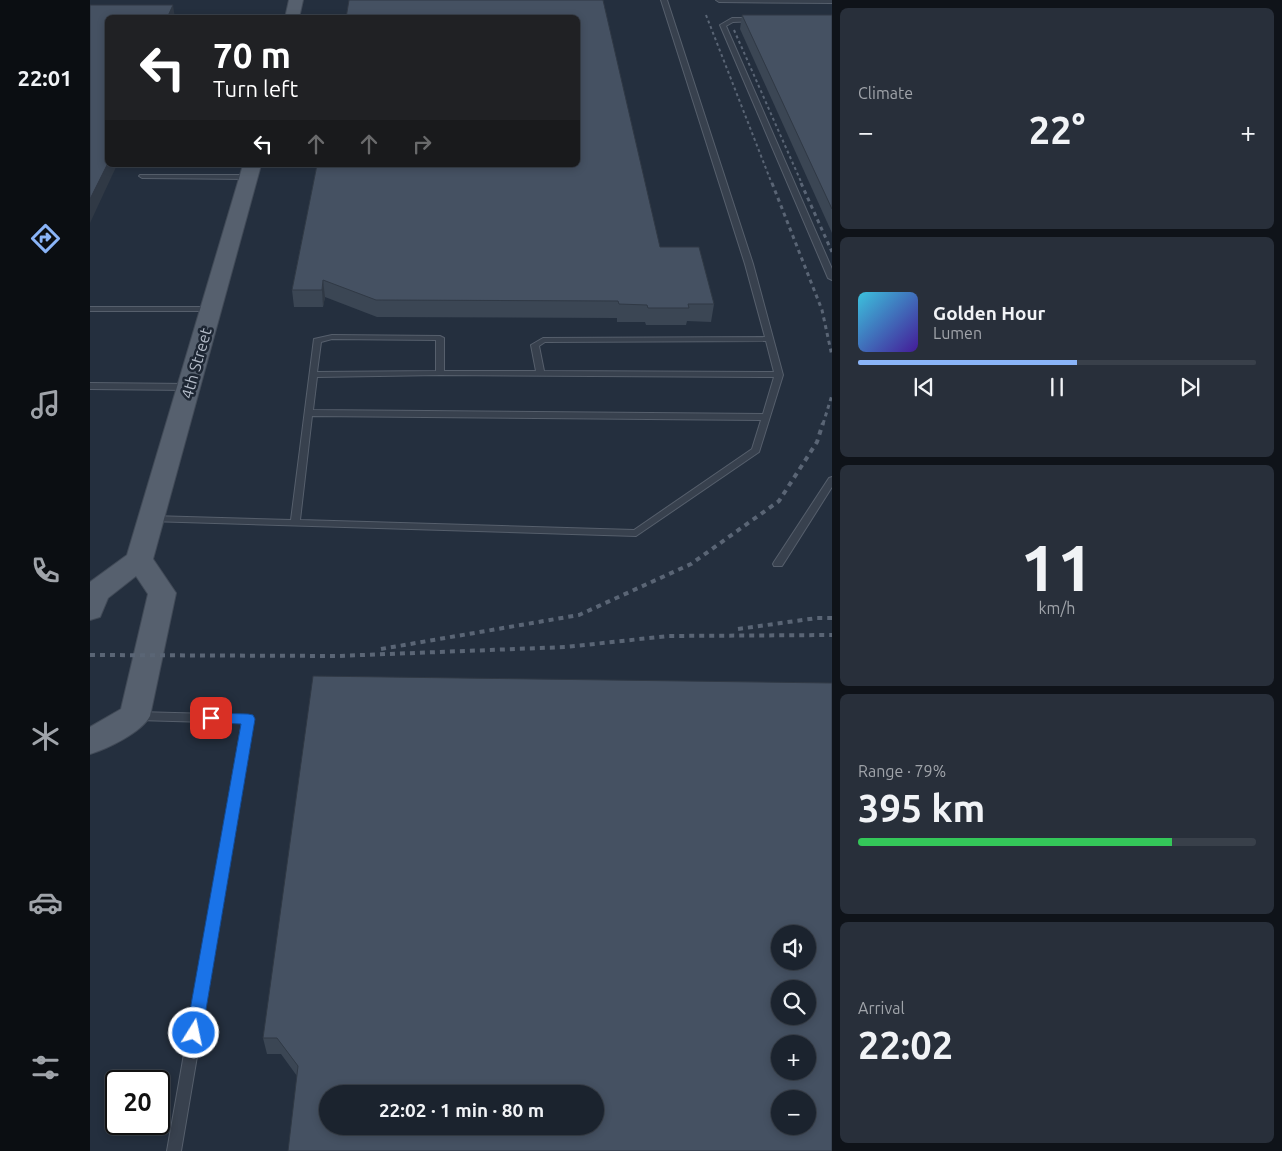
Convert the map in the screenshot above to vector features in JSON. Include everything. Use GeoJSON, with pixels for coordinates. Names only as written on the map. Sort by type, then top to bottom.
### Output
{"type":"FeatureCollection","features":[{"type":"Feature","properties":{"kind":"main road"},"geometry":{"type":"LineString","coordinates":[[293,15],[296,0]]}},
{"type":"Feature","properties":{"kind":"main road","name":"4th Street"},"geometry":{"type":"LineString","coordinates":[[139,560],[250,171]]}},
{"type":"Feature","properties":{"kind":"main road"},"geometry":{"type":"LineString","coordinates":[[90,610],[95,594],[139,560],[162,593],[135,716],[90,742]]}},
{"type":"Feature","properties":{"kind":"lane"},"geometry":{"type":"LineString","coordinates":[[151,518],[636,533],[756,450],[779,375],[749,264],[664,0]]}},
{"type":"Feature","properties":{"kind":"lane"},"geometry":{"type":"LineString","coordinates":[[719,0],[832,1]]}},
{"type":"Feature","properties":{"kind":"lane"},"geometry":{"type":"LineString","coordinates":[[761,20],[732,20],[723,25],[832,278]]}},
{"type":"Feature","properties":{"kind":"lane"},"geometry":{"type":"LineString","coordinates":[[142,176],[250,171]]}},
{"type":"Feature","properties":{"kind":"lane"},"geometry":{"type":"LineString","coordinates":[[90,309],[211,309]]}},
{"type":"Feature","properties":{"kind":"lane"},"geometry":{"type":"LineString","coordinates":[[295,523],[317,341],[332,337],[440,338],[440,373]]}},
{"type":"Feature","properties":{"kind":"lane"},"geometry":{"type":"LineString","coordinates":[[540,373],[535,345],[543,340],[770,339]]}},
{"type":"Feature","properties":{"kind":"lane"},"geometry":{"type":"LineString","coordinates":[[313,375],[540,373],[779,375]]}},
{"type":"Feature","properties":{"kind":"lane"},"geometry":{"type":"LineString","coordinates":[[90,386],[189,387]]}},
{"type":"Feature","properties":{"kind":"lane"},"geometry":{"type":"LineString","coordinates":[[308,413],[767,417]]}},
{"type":"Feature","properties":{"kind":"lane"},"geometry":{"type":"LineString","coordinates":[[778,564],[832,480]]}},
{"type":"Feature","properties":{"kind":"lane"},"geometry":{"type":"LineString","coordinates":[[135,716],[248,719],[174,1151]]}},
{"type":"Feature","properties":{"kind":"building"},"geometry":{"type":"Polygon","coordinates":[[[349,0],[603,0],[660,247],[699,247],[714,304],[688,304],[689,308],[648,308],[647,305],[619,304],[618,301],[376,300],[323,280],[322,290],[292,290],[317,167],[580,167],[580,15],[346,15],[349,0]]]}},
{"type":"Feature","properties":{"kind":"building"},"geometry":{"type":"Polygon","coordinates":[[[90,5],[173,5],[168,15],[105,15],[106,167],[90,199],[90,5]]]}},
{"type":"Feature","properties":{"kind":"building"},"geometry":{"type":"Polygon","coordinates":[[[742,15],[832,15],[832,209],[742,15]]]}},
{"type":"Feature","properties":{"kind":"building"},"geometry":{"type":"Polygon","coordinates":[[[313,676],[832,683],[832,1151],[288,1151],[298,1066],[277,1038],[263,1038],[313,676]]]}},
{"type":"Feature","properties":{"kind":"railway"},"geometry":{"type":"LineString","coordinates":[[706,15],[772,184]]}},
{"type":"Feature","properties":{"kind":"railway"},"geometry":{"type":"LineString","coordinates":[[734,30],[802,184]]}},
{"type":"Feature","properties":{"kind":"railway"},"geometry":{"type":"LineString","coordinates":[[772,183],[822,310],[832,356]]}},
{"type":"Feature","properties":{"kind":"railway"},"geometry":{"type":"LineString","coordinates":[[801,183],[832,252]]}},
{"type":"Feature","properties":{"kind":"railway"},"geometry":{"type":"LineString","coordinates":[[823,424],[832,395]]}},
{"type":"Feature","properties":{"kind":"railway"},"geometry":{"type":"LineString","coordinates":[[381,649],[579,615],[691,564],[779,501],[817,442],[823,423]]}},
{"type":"Feature","properties":{"kind":"railway"},"geometry":{"type":"LineString","coordinates":[[738,629],[817,618],[832,618]]}},
{"type":"Feature","properties":{"kind":"railway"},"geometry":{"type":"LineString","coordinates":[[90,655],[337,656],[566,647],[668,636],[832,635]]}},
{"type":"Feature","properties":{"kind":"route"},"geometry":{"type":"LineString","coordinates":[[194,1033],[248,719],[211,718]]}}]}
